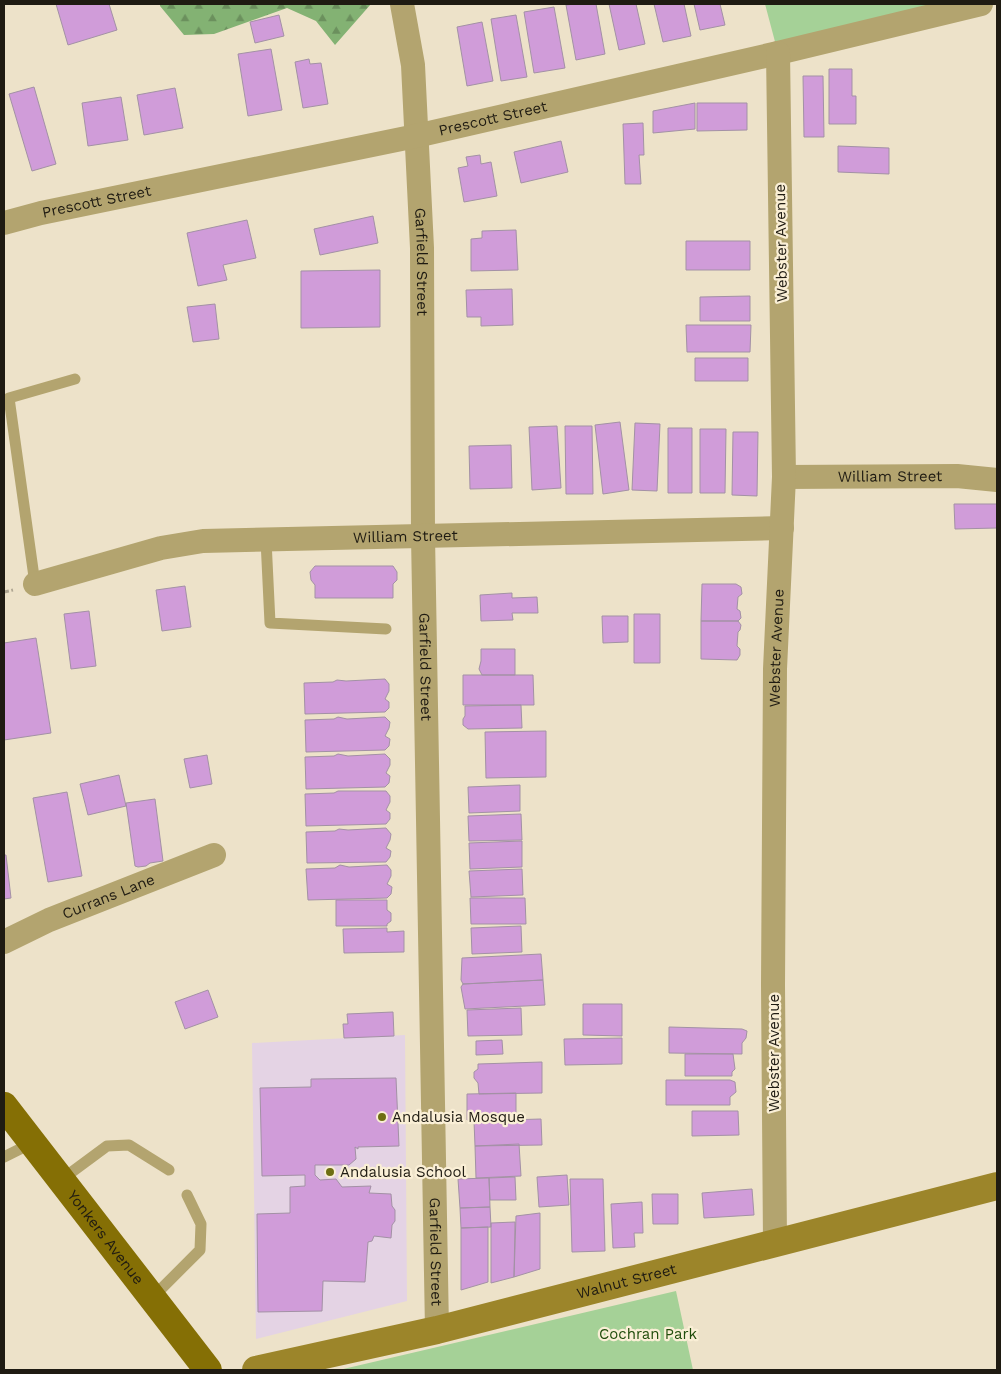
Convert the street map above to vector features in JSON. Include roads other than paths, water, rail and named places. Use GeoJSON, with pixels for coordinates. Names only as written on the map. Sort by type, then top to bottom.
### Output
{"type":"FeatureCollection","features":[{"type":"Feature","properties":{"kind":"main road","name":"Yonkers Avenue"},"geometry":{"type":"LineString","coordinates":[[4,1106],[208,1370]]}},
{"type":"Feature","properties":{"kind":"street","name":"Garfield Street"},"geometry":{"type":"LineString","coordinates":[[402,4],[413,65],[422,248],[423,536],[437,1330]]}},
{"type":"Feature","properties":{"kind":"street","name":"Prescott Street"},"geometry":{"type":"LineString","coordinates":[[4,223],[41,213],[416,136],[778,53],[981,4]]}},
{"type":"Feature","properties":{"kind":"street","name":"Webster Avenue"},"geometry":{"type":"LineString","coordinates":[[775,1242],[773,985],[775,669],[784,477],[778,53]]}},
{"type":"Feature","properties":{"kind":"street","name":"William Street"},"geometry":{"type":"LineString","coordinates":[[784,477],[957,476],[997,480]]}},
{"type":"Feature","properties":{"kind":"street","name":"William Street"},"geometry":{"type":"LineString","coordinates":[[35,584],[160,548],[203,541],[782,528]]}},
{"type":"Feature","properties":{"kind":"street","name":"Currans Lane"},"geometry":{"type":"LineString","coordinates":[[4,942],[49,920],[214,855]]}},
{"type":"Feature","properties":{"kind":"street","name":"Walnut Street"},"geometry":{"type":"LineString","coordinates":[[256,1370],[437,1330],[997,1186]]}},
{"type":"Feature","properties":{"kind":"lane"},"geometry":{"type":"LineString","coordinates":[[35,584],[9,398],[75,380]]}},
{"type":"Feature","properties":{"kind":"lane"},"geometry":{"type":"LineString","coordinates":[[266,540],[270,623],[386,629]]}},
{"type":"Feature","properties":{"kind":"lane"},"geometry":{"type":"LineString","coordinates":[[4,1157],[32,1143]]}},
{"type":"Feature","properties":{"kind":"lane"},"geometry":{"type":"LineString","coordinates":[[60,1180],[107,1146],[129,1145],[169,1170]]}},
{"type":"Feature","properties":{"kind":"lane"},"geometry":{"type":"LineString","coordinates":[[152,1298],[200,1250],[202,1224],[188,1195]]}},
{"type":"Feature","properties":{"kind":"place","name":"Andalusia Mosque"},"geometry":{"type":"Point","coordinates":[382,1117]}},
{"type":"Feature","properties":{"kind":"place","name":"Andalusia School"},"geometry":{"type":"Point","coordinates":[330,1172]}},
{"type":"Feature","properties":{"kind":"park label","name":"Cochran Park"},"geometry":{"type":"Point","coordinates":[648,1334]}}]}
